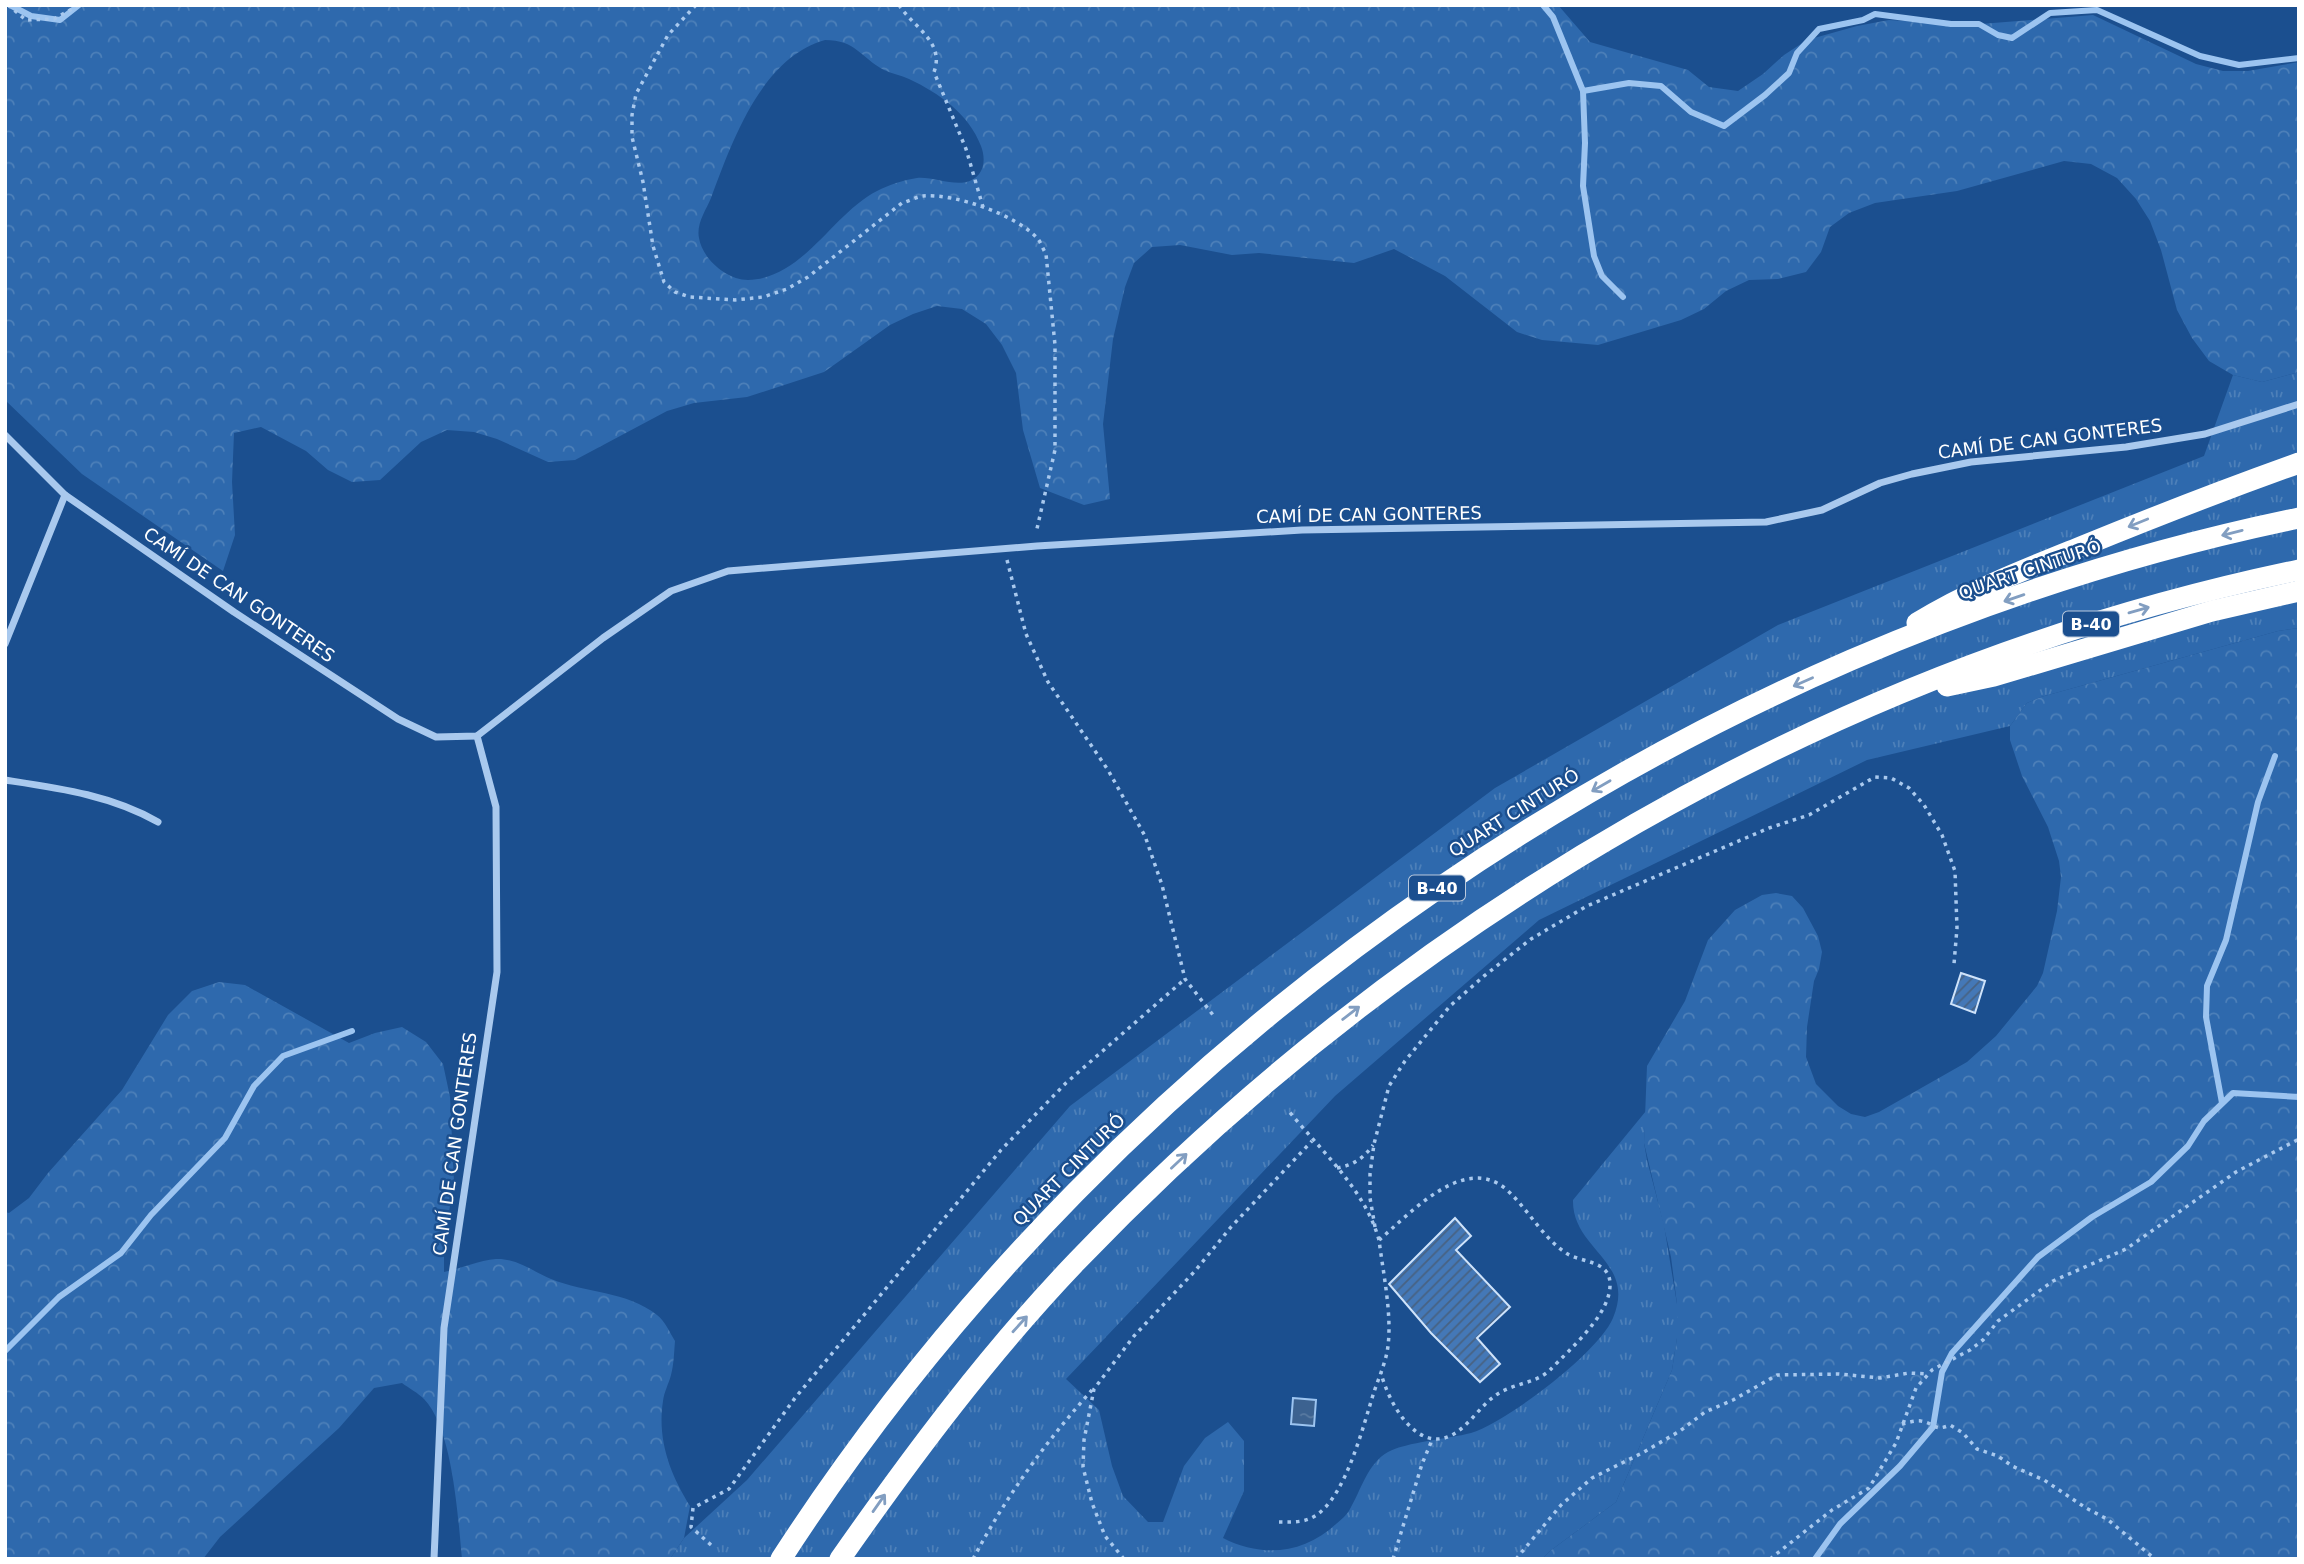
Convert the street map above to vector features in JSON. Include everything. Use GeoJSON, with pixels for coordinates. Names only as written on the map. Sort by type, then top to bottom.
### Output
{"type":"FeatureCollection","features":[{"type":"Feature","properties":{"kind":"highway"},"geometry":{"type":"LineString","coordinates":[[1871,652],[1949,604],[2035,566],[2201,498],[2299,463]]}},
{"type":"Feature","properties":{"kind":"highway","name":"QUART CINTURÓ"},"geometry":{"type":"LineString","coordinates":[[781,1559],[859,1448],[922,1366],[992,1284],[1095,1174],[1160,1110],[1241,1040],[1319,975],[1425,897],[1523,832],[1600,786],[1785,690],[1871,652],[2084,574],[2174,548],[2299,518]]}},
{"type":"Feature","properties":{"kind":"highway","name":"B-40"},"geometry":{"type":"LineString","coordinates":[[840,1559],[951,1408],[1014,1331],[1076,1262],[1167,1171],[1247,1098],[1311,1044],[1463,931],[1558,868],[1696,790],[1825,726],[1964,668],[2103,620],[2231,584],[2299,570]]}},
{"type":"Feature","properties":{"kind":"highway"},"geometry":{"type":"LineString","coordinates":[[1890,698],[1993,676],[2199,614],[2299,592]]}},
{"type":"Feature","properties":{"kind":"street","name":"CAMÍ DE CAN GONTERES"},"geometry":{"type":"LineString","coordinates":[[5,435],[65,495],[234,612],[398,719],[436,737],[477,736],[603,638],[671,591],[728,571],[1037,546],[1302,530],[1766,522],[1822,510],[1880,483],[1912,474],[1971,462],[2126,447],[2205,434],[2299,404]]}},
{"type":"Feature","properties":{"kind":"street"},"geometry":{"type":"LineString","coordinates":[[5,644],[65,495]]}},
{"type":"Feature","properties":{"kind":"street","name":"CAMÍ DE CAN GONTERES"},"geometry":{"type":"LineString","coordinates":[[434,1559],[444,1328],[497,972],[496,807],[477,736]]}},
{"type":"Feature","properties":{"kind":"street"},"geometry":{"type":"LineString","coordinates":[[5,780],[111,800],[136,809],[158,822]]}},
{"type":"Feature","properties":{"kind":"path"},"geometry":{"type":"LineString","coordinates":[[8,5],[26,20],[54,19],[79,5]]}},
{"type":"Feature","properties":{"kind":"path"},"geometry":{"type":"LineString","coordinates":[[696,5],[668,35],[636,94],[632,125],[653,246],[664,282],[675,292],[708,299],[762,297],[787,289],[808,277],[902,203],[920,196],[948,197],[984,208],[1026,229],[1039,240],[1046,254],[1055,345],[1055,450],[1036,536],[1037,546]]}},
{"type":"Feature","properties":{"kind":"path"},"geometry":{"type":"LineString","coordinates":[[899,5],[908,19],[934,43],[938,61],[934,72],[966,149],[984,208]]}},
{"type":"Feature","properties":{"kind":"path"},"geometry":{"type":"LineString","coordinates":[[1004,549],[1026,634],[1048,682],[1108,770],[1145,836],[1162,884],[1185,979],[1213,1014]]}},
{"type":"Feature","properties":{"kind":"path"},"geometry":{"type":"LineString","coordinates":[[1279,1522],[1308,1520],[1329,1503],[1355,1452],[1388,1347],[1389,1331],[1379,1240],[1370,1198],[1370,1174],[1374,1144],[1389,1086],[1405,1060],[1450,1006],[1516,950],[1587,906],[1769,828],[1809,815],[1875,776],[1891,778],[1909,788],[1924,805],[1942,835],[1955,871],[1957,928],[1954,964]]}},
{"type":"Feature","properties":{"kind":"path"},"geometry":{"type":"LineString","coordinates":[[711,1545],[691,1527],[693,1508],[729,1489],[794,1398],[1001,1150],[1066,1083],[1185,979]]}},
{"type":"Feature","properties":{"kind":"path"},"geometry":{"type":"LineString","coordinates":[[1288,1110],[1336,1168],[1366,1209],[1375,1227]]}},
{"type":"Feature","properties":{"kind":"path"},"geometry":{"type":"LineString","coordinates":[[1770,1559],[1832,1510],[1869,1488],[1896,1443],[1916,1388],[1928,1374],[1970,1350],[1983,1340],[1998,1321],[2053,1281],[2126,1250],[2236,1172],[2299,1139]]}},
{"type":"Feature","properties":{"kind":"path"},"geometry":{"type":"LineString","coordinates":[[973,1559],[994,1519],[1050,1438],[1094,1389],[1134,1336],[1312,1141]]}},
{"type":"Feature","properties":{"kind":"path"},"geometry":{"type":"LineString","coordinates":[[1336,1168],[1357,1162],[1374,1144]]}},
{"type":"Feature","properties":{"kind":"path"},"geometry":{"type":"LineString","coordinates":[[1379,1240],[1444,1186],[1476,1180],[1490,1181],[1506,1189],[1558,1247],[1577,1259],[1598,1263],[1611,1280],[1610,1293],[1593,1324],[1543,1376],[1507,1388],[1484,1405],[1455,1434],[1432,1440],[1417,1433],[1385,1390],[1381,1373]]}},
{"type":"Feature","properties":{"kind":"path"},"geometry":{"type":"LineString","coordinates":[[1516,1559],[1560,1505],[1592,1478],[1651,1447],[1705,1412],[1733,1400],[1777,1375],[1839,1374],[1880,1378],[1909,1373],[1928,1374]]}},
{"type":"Feature","properties":{"kind":"path"},"geometry":{"type":"LineString","coordinates":[[1094,1389],[1084,1440],[1083,1467],[1092,1503],[1105,1536],[1124,1559]]}},
{"type":"Feature","properties":{"kind":"path"},"geometry":{"type":"LineString","coordinates":[[1902,1424],[1921,1421],[1933,1427],[1951,1425],[1963,1433],[1977,1449],[1998,1456],[2012,1466],[2044,1480],[2107,1519],[2155,1559]]}},
{"type":"Feature","properties":{"kind":"path"},"geometry":{"type":"LineString","coordinates":[[1393,1559],[1432,1440]]}},
{"type":"Feature","properties":{"kind":"green space"},"geometry":{"type":"Polygon","coordinates":[[[5,5],[1558,5],[1590,42],[1688,70],[1709,87],[1738,91],[1807,40],[1889,20],[1968,25],[2093,15],[2196,64],[2223,71],[2248,71],[2299,62],[2299,372],[2262,382],[2233,375],[2209,361],[2192,338],[2177,310],[2161,250],[2150,221],[2136,199],[2117,178],[2091,164],[2064,161],[1957,191],[1875,203],[1849,213],[1830,227],[1821,252],[1806,272],[1778,279],[1749,280],[1726,291],[1704,309],[1681,320],[1598,345],[1542,340],[1517,332],[1445,276],[1394,249],[1354,263],[1259,253],[1232,255],[1180,245],[1152,247],[1134,263],[1125,287],[1113,339],[1103,424],[1110,499],[1084,505],[1040,488],[1023,430],[1016,373],[1002,345],[986,324],[962,309],[937,306],[890,325],[824,372],[747,397],[694,403],[667,411],[575,460],[548,462],[497,439],[474,432],[447,430],[421,442],[380,480],[352,482],[328,470],[306,451],[261,427],[234,433],[232,482],[235,535],[223,571],[82,474],[5,400],[5,5]],[[825,40],[803,50],[783,64],[766,83],[739,128],[698,233],[701,246],[710,260],[731,276],[748,280],[768,277],[785,268],[802,257],[861,201],[886,187],[917,178],[968,182],[981,171],[984,158],[981,146],[961,114],[920,85],[884,70],[851,46],[825,40]]]}},
{"type":"Feature","properties":{"kind":"green space"},"geometry":{"type":"Polygon","coordinates":[[[2299,372],[2299,628],[2278,631],[2041,697],[2027,703],[2010,726],[1867,760],[1539,920],[1335,1096],[1066,1379],[1099,1410],[1112,1466],[1123,1496],[1148,1522],[1163,1522],[1184,1466],[1205,1438],[1228,1422],[1244,1441],[1244,1491],[1223,1538],[1267,1550],[1282,1550],[1310,1542],[1346,1515],[1370,1470],[1388,1452],[1471,1433],[1487,1426],[1550,1384],[1590,1349],[1604,1332],[1613,1318],[1618,1299],[1617,1283],[1611,1269],[1582,1232],[1575,1217],[1573,1200],[1646,1111],[1644,1143],[1664,1225],[1677,1304],[1677,1338],[1672,1370],[1616,1502],[1542,1559],[670,1559],[684,1538],[747,1480],[1070,1106],[1495,788],[1778,625],[2204,456],[2233,375],[2262,382],[2299,372]]]}},
{"type":"Feature","properties":{"kind":"green space"},"geometry":{"type":"Polygon","coordinates":[[[2299,628],[2299,1559],[1542,1559],[1616,1502],[1672,1370],[1677,1338],[1677,1304],[1671,1257],[1644,1143],[1647,1066],[1685,1001],[1708,940],[1735,910],[1762,895],[1776,893],[1792,896],[1803,908],[1818,936],[1822,952],[1814,981],[1807,1027],[1806,1057],[1816,1084],[1838,1106],[1851,1114],[1865,1117],[1879,1112],[1967,1062],[1996,1036],[2037,986],[2043,973],[2057,911],[2061,877],[2048,827],[2022,776],[2010,740],[2010,726],[2027,703],[2278,631],[2299,628]]]}},
{"type":"Feature","properties":{"kind":"green space"},"geometry":{"type":"Polygon","coordinates":[[[219,982],[245,985],[349,1043],[402,1027],[426,1042],[443,1064],[450,1097],[454,1182],[444,1242],[444,1272],[503,1259],[564,1284],[633,1301],[662,1320],[675,1341],[672,1371],[663,1401],[664,1443],[676,1482],[690,1506],[684,1538],[670,1559],[462,1559],[456,1498],[442,1431],[424,1399],[402,1383],[374,1388],[339,1428],[220,1537],[203,1559],[5,1559],[5,1212],[9,1213],[29,1198],[122,1090],[168,1015],[192,991],[219,982]]]}},
{"type":"Feature","properties":{"kind":"water"},"geometry":{"type":"Polygon","coordinates":[[[1293,1398],[1316,1400],[1314,1426],[1291,1424],[1293,1398]]]}},
{"type":"Feature","properties":{"kind":"building"},"geometry":{"type":"Polygon","coordinates":[[[1961,973],[1985,981],[1975,1013],[1951,1004],[1961,973]]]}},
{"type":"Feature","properties":{"kind":"building"},"geometry":{"type":"Polygon","coordinates":[[[1455,1218],[1471,1236],[1456,1250],[1510,1307],[1477,1338],[1500,1364],[1480,1382],[1431,1333],[1389,1284],[1455,1218]]]}},
{"type":"Feature","properties":{"kind":"waterway"},"geometry":{"type":"LineString","coordinates":[[10,5],[31,16],[60,20],[79,5]]}},
{"type":"Feature","properties":{"kind":"waterway"},"geometry":{"type":"LineString","coordinates":[[1543,5],[1553,17],[1583,91],[1629,83],[1661,86],[1691,112],[1724,126],[1789,73],[1797,53],[1819,29],[1863,20],[1875,14],[1951,24],[1979,24],[1998,35],[2012,38],[2050,13],[2097,10],[2200,56],[2239,65],[2299,58]]}},
{"type":"Feature","properties":{"kind":"waterway"},"geometry":{"type":"LineString","coordinates":[[1583,91],[1583,186],[1594,256],[1602,276],[1623,297]]}},
{"type":"Feature","properties":{"kind":"waterway"},"geometry":{"type":"LineString","coordinates":[[2222,1103],[2206,1017],[2207,986],[2226,940],[2258,802],[2275,756]]}},
{"type":"Feature","properties":{"kind":"waterway"},"geometry":{"type":"LineString","coordinates":[[5,1351],[59,1297],[121,1253],[151,1215],[225,1138],[254,1086],[283,1056],[352,1031]]}},
{"type":"Feature","properties":{"kind":"waterway"},"geometry":{"type":"LineString","coordinates":[[1815,1559],[1840,1524],[1900,1466],[1933,1427],[1942,1372],[1952,1353],[2038,1257],[2092,1217],[2151,1182],[2188,1146],[2204,1121],[2233,1093],[2299,1097]]}}]}
